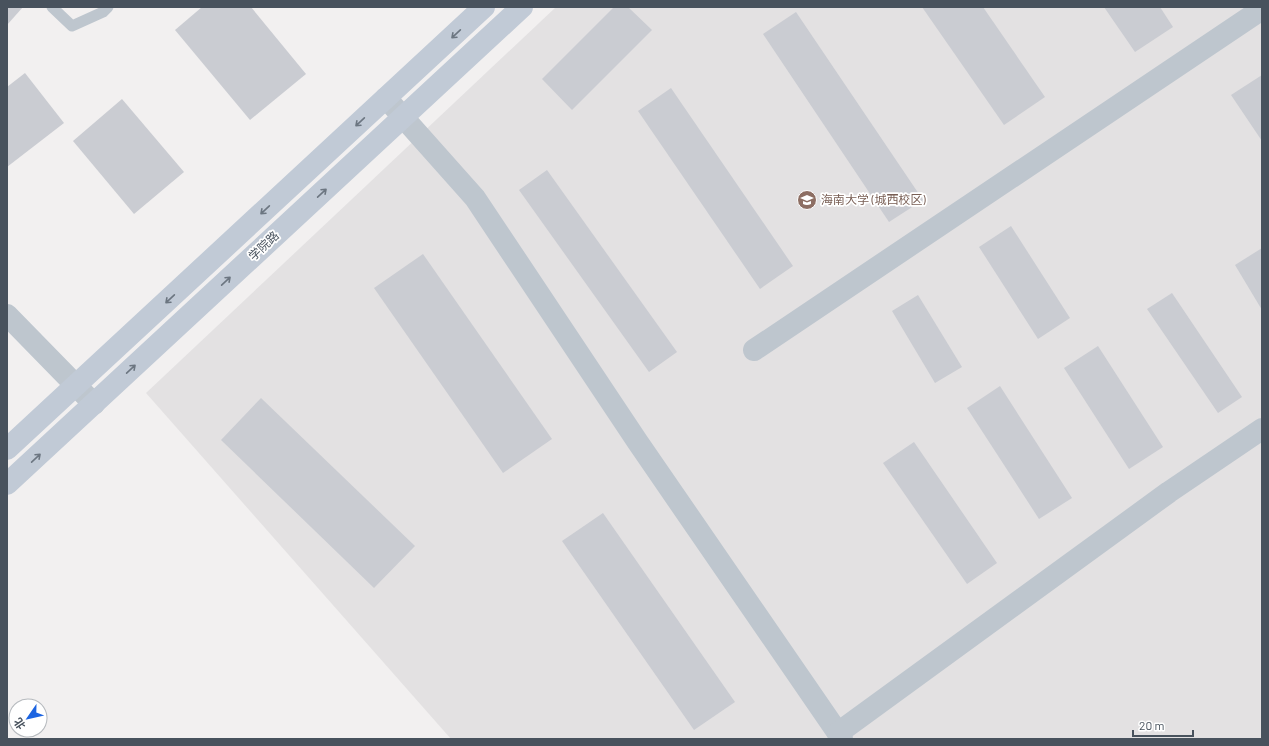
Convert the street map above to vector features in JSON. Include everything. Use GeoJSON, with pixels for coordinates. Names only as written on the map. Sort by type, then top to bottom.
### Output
{"type":"FeatureCollection","features":[{"type":"Feature","properties":{"kind":"main road"},"geometry":{"type":"LineString","coordinates":[[7,450],[485,7]]}},
{"type":"Feature","properties":{"kind":"main road","name":"学院路"},"geometry":{"type":"LineString","coordinates":[[7,484],[522,7]]}},
{"type":"Feature","properties":{"kind":"street"},"geometry":{"type":"LineString","coordinates":[[754,350],[1255,10]]}},
{"type":"Feature","properties":{"kind":"street"},"geometry":{"type":"LineString","coordinates":[[386,98],[475,198],[641,448],[840,736],[1169,492],[1262,429]]}},
{"type":"Feature","properties":{"kind":"street"},"geometry":{"type":"LineString","coordinates":[[7,315],[94,404]]}},
{"type":"Feature","properties":{"kind":"lane"},"geometry":{"type":"LineString","coordinates":[[52,7],[72,26],[103,12],[108,7]]}},
{"type":"Feature","properties":{"kind":"lane"},"geometry":{"type":"LineString","coordinates":[[485,7],[501,26]]}},
{"type":"Feature","properties":{"kind":"shaded area","name":"海南大学 (城西校区)"},"geometry":{"type":"Polygon","coordinates":[[[556,7],[1262,7],[1262,739],[451,739],[146,393],[556,7]]]}},
{"type":"Feature","properties":{"kind":"building"},"geometry":{"type":"Polygon","coordinates":[[[7,7],[23,7],[7,25],[7,7]]]}},
{"type":"Feature","properties":{"kind":"building"},"geometry":{"type":"Polygon","coordinates":[[[202,7],[251,7],[306,74],[250,120],[175,30],[202,7]]]}},
{"type":"Feature","properties":{"kind":"building"},"geometry":{"type":"Polygon","coordinates":[[[614,7],[628,7],[652,30],[572,110],[542,79],[614,7]]]}},
{"type":"Feature","properties":{"kind":"building"},"geometry":{"type":"Polygon","coordinates":[[[922,7],[983,7],[1045,97],[1004,125],[922,7]]]}},
{"type":"Feature","properties":{"kind":"building"},"geometry":{"type":"Polygon","coordinates":[[[1104,7],[1160,7],[1173,27],[1135,52],[1104,7]]]}},
{"type":"Feature","properties":{"kind":"building"},"geometry":{"type":"Polygon","coordinates":[[[796,12],[923,200],[889,222],[763,34],[796,12]]]}},
{"type":"Feature","properties":{"kind":"building"},"geometry":{"type":"Polygon","coordinates":[[[25,73],[64,123],[7,167],[7,87],[25,73]]]}},
{"type":"Feature","properties":{"kind":"building"},"geometry":{"type":"Polygon","coordinates":[[[1262,75],[1262,141],[1231,95],[1262,75]]]}},
{"type":"Feature","properties":{"kind":"building"},"geometry":{"type":"Polygon","coordinates":[[[671,88],[793,266],[760,289],[638,111],[671,88]]]}},
{"type":"Feature","properties":{"kind":"building"},"geometry":{"type":"Polygon","coordinates":[[[122,99],[184,172],[134,214],[73,141],[122,99]]]}},
{"type":"Feature","properties":{"kind":"building"},"geometry":{"type":"Polygon","coordinates":[[[547,170],[677,352],[649,372],[519,190],[547,170]]]}},
{"type":"Feature","properties":{"kind":"building"},"geometry":{"type":"Polygon","coordinates":[[[1011,226],[1070,318],[1038,339],[979,247],[1011,226]]]}},
{"type":"Feature","properties":{"kind":"building"},"geometry":{"type":"Polygon","coordinates":[[[1262,248],[1262,310],[1235,265],[1262,248]]]}},
{"type":"Feature","properties":{"kind":"building"},"geometry":{"type":"Polygon","coordinates":[[[423,254],[552,439],[503,473],[374,288],[423,254]]]}},
{"type":"Feature","properties":{"kind":"building"},"geometry":{"type":"Polygon","coordinates":[[[1172,293],[1242,397],[1218,413],[1147,309],[1172,293]]]}},
{"type":"Feature","properties":{"kind":"building"},"geometry":{"type":"Polygon","coordinates":[[[918,295],[962,367],[935,383],[892,311],[918,295]]]}},
{"type":"Feature","properties":{"kind":"building"},"geometry":{"type":"Polygon","coordinates":[[[1098,346],[1163,447],[1129,469],[1064,368],[1098,346]]]}},
{"type":"Feature","properties":{"kind":"building"},"geometry":{"type":"Polygon","coordinates":[[[1000,386],[1072,498],[1039,519],[967,408],[1000,386]]]}},
{"type":"Feature","properties":{"kind":"building"},"geometry":{"type":"Polygon","coordinates":[[[261,398],[415,546],[374,588],[221,440],[261,398]]]}},
{"type":"Feature","properties":{"kind":"building"},"geometry":{"type":"Polygon","coordinates":[[[914,442],[997,563],[967,584],[883,463],[914,442]]]}},
{"type":"Feature","properties":{"kind":"building"},"geometry":{"type":"Polygon","coordinates":[[[603,513],[735,702],[694,730],[562,541],[603,513]]]}},
{"type":"Feature","properties":{"kind":"place","name":"海南大学 (城西校区)"},"geometry":{"type":"Point","coordinates":[807,200]}}]}
